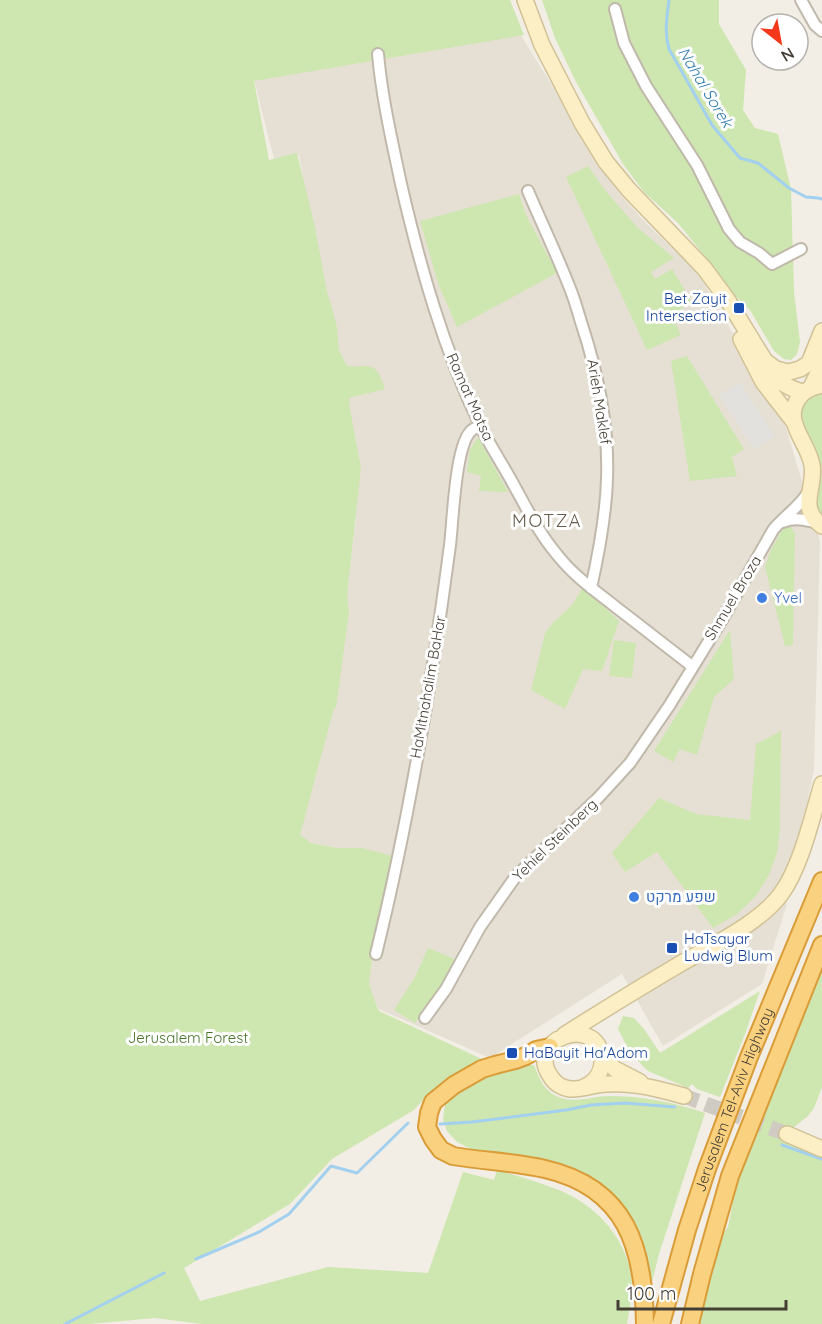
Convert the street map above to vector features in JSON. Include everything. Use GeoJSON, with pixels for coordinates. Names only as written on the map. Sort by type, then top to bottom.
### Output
{"type":"FeatureCollection","features":[{"type":"Feature","properties":{"kind":"highway","name":"Jerusalem Tel-Aviv Highway"},"geometry":{"type":"LineString","coordinates":[[661,1324],[687,1230],[707,1169],[749,1057],[822,881]]}},
{"type":"Feature","properties":{"kind":"highway","name":"Jerusalem Tel-Aviv Highway"},"geometry":{"type":"LineString","coordinates":[[690,1324],[730,1176],[822,945]]}},
{"type":"Feature","properties":{"kind":"highway"},"geometry":{"type":"LineString","coordinates":[[549,1047],[482,1069],[454,1085],[434,1102],[429,1113],[428,1127],[441,1150],[453,1156],[544,1168],[566,1175],[601,1195],[615,1209],[635,1244],[643,1279],[645,1324]]}},
{"type":"Feature","properties":{"kind":"main road"},"geometry":{"type":"LineString","coordinates":[[525,0],[542,45],[582,123],[606,162],[629,190],[717,284],[765,360],[776,369],[789,372],[800,369],[809,363],[822,330]]}},
{"type":"Feature","properties":{"kind":"main road"},"geometry":{"type":"LineString","coordinates":[[678,241],[721,305],[763,382],[794,422],[812,462],[809,507],[812,516],[820,525]]}},
{"type":"Feature","properties":{"kind":"main road"},"geometry":{"type":"LineString","coordinates":[[794,422],[795,404],[800,396],[813,388],[820,369],[822,330]]}},
{"type":"Feature","properties":{"kind":"main road"},"geometry":{"type":"LineString","coordinates":[[750,338],[764,364],[783,384],[803,392],[813,388]]}},
{"type":"Feature","properties":{"kind":"main road"},"geometry":{"type":"LineString","coordinates":[[684,1096],[654,1088],[613,1083],[576,1089],[564,1087],[553,1080],[547,1069],[546,1057],[549,1047],[556,1039],[623,997],[745,926],[763,913],[776,900],[794,870],[822,784]]}},
{"type":"Feature","properties":{"kind":"main road"},"geometry":{"type":"LineString","coordinates":[[584,1087],[595,1080],[602,1064],[597,1037],[600,1022],[613,1005],[623,997]]}},
{"type":"Feature","properties":{"kind":"main road"},"geometry":{"type":"LineString","coordinates":[[564,1035],[577,1033],[585,1036],[596,1043],[610,1065],[654,1088]]}},
{"type":"Feature","properties":{"kind":"main road"},"geometry":{"type":"LineString","coordinates":[[787,1134],[822,1149]]}},
{"type":"Feature","properties":{"kind":"street"},"geometry":{"type":"LineString","coordinates":[[801,0],[815,25],[822,31]]}},
{"type":"Feature","properties":{"kind":"street"},"geometry":{"type":"LineString","coordinates":[[615,9],[624,43],[641,78],[697,165],[729,229],[740,242],[772,264],[801,249]]}},
{"type":"Feature","properties":{"kind":"street","name":"Ramat Motsa"},"geometry":{"type":"LineString","coordinates":[[378,54],[385,109],[421,263],[446,342],[480,426],[544,537],[559,558],[591,588],[692,666]]}},
{"type":"Feature","properties":{"kind":"street","name":"Arieh Maklef"},"geometry":{"type":"LineString","coordinates":[[528,191],[572,294],[599,382],[606,444],[607,479],[601,542],[591,588]]}},
{"type":"Feature","properties":{"kind":"street","name":"HaMitnahalim BaHar"},"geometry":{"type":"LineString","coordinates":[[375,954],[387,911],[431,680],[459,460],[465,439],[472,430],[480,426]]}},
{"type":"Feature","properties":{"kind":"street","name":"Shmuel Broza"},"geometry":{"type":"LineString","coordinates":[[692,666],[723,618],[773,530],[802,502],[811,489]]}},
{"type":"Feature","properties":{"kind":"street"},"geometry":{"type":"LineString","coordinates":[[773,530],[781,523],[792,519],[820,525]]}},
{"type":"Feature","properties":{"kind":"street","name":"Yehiel Steinberg"},"geometry":{"type":"LineString","coordinates":[[425,1018],[446,989],[480,927],[516,876],[630,763],[669,706],[692,666]]}},
{"type":"Feature","properties":{"kind":"street"},"geometry":{"type":"LineString","coordinates":[[441,1150],[443,1144],[434,1121],[437,1106],[450,1092],[486,1072],[504,1066],[530,1062],[547,1069]]}},
{"type":"Feature","properties":{"kind":"shaded area","name":"MOTZA"},"geometry":{"type":"Polygon","coordinates":[[[520,34],[619,193],[645,222],[699,274],[786,428],[820,541],[814,770],[786,907],[762,984],[663,1046],[622,974],[490,1058],[379,1009],[364,981],[386,859],[298,840],[334,701],[356,517],[355,465],[299,155],[274,159],[254,80],[520,34]]]}},
{"type":"Feature","properties":{"kind":"shaded area"},"geometry":{"type":"Polygon","coordinates":[[[740,382],[775,436],[754,449],[719,395],[740,382]]]}},
{"type":"Feature","properties":{"kind":"green space","name":"Jerusalem Forest"},"geometry":{"type":"Polygon","coordinates":[[[0,0],[510,0],[524,35],[254,81],[269,160],[297,153],[337,328],[339,350],[347,366],[372,367],[379,373],[385,389],[349,398],[361,468],[347,595],[349,612],[336,708],[334,708],[300,835],[311,843],[337,848],[362,848],[396,857],[373,950],[369,983],[379,1011],[486,1061],[429,1093],[414,1110],[332,1159],[290,1204],[184,1268],[200,1301],[328,1267],[428,1273],[463,1172],[494,1180],[497,1170],[544,1184],[571,1196],[594,1211],[613,1231],[630,1269],[632,1290],[627,1324],[202,1324],[155,1318],[90,1324],[0,1324],[0,0]]]}},
{"type":"Feature","properties":{"kind":"green space"},"geometry":{"type":"Polygon","coordinates":[[[542,0],[719,0],[719,24],[746,70],[743,110],[755,128],[778,134],[791,189],[794,292],[800,342],[797,354],[791,360],[784,359],[774,351],[750,310],[725,286],[678,223],[644,192],[623,164],[576,82],[555,38],[542,0]]]}},
{"type":"Feature","properties":{"kind":"green space"},"geometry":{"type":"Polygon","coordinates":[[[588,166],[604,189],[637,227],[674,258],[651,272],[655,279],[672,269],[692,302],[673,314],[667,306],[681,335],[647,350],[566,177],[588,166]]]}},
{"type":"Feature","properties":{"kind":"green space"},"geometry":{"type":"Polygon","coordinates":[[[519,194],[526,215],[557,273],[457,327],[439,286],[420,221],[519,194]]]}},
{"type":"Feature","properties":{"kind":"green space"},"geometry":{"type":"Polygon","coordinates":[[[687,356],[744,449],[732,457],[737,476],[690,481],[671,361],[687,356]]]}},
{"type":"Feature","properties":{"kind":"green space"},"geometry":{"type":"Polygon","coordinates":[[[822,391],[822,518],[816,507],[820,476],[819,459],[800,421],[799,414],[803,401],[822,391]]]}},
{"type":"Feature","properties":{"kind":"green space"},"geometry":{"type":"Polygon","coordinates":[[[478,437],[508,492],[479,491],[481,476],[467,472],[470,450],[478,437]]]}},
{"type":"Feature","properties":{"kind":"green space"},"geometry":{"type":"Polygon","coordinates":[[[790,525],[795,534],[793,645],[785,646],[765,567],[782,530],[790,525]]]}},
{"type":"Feature","properties":{"kind":"green space"},"geometry":{"type":"Polygon","coordinates":[[[583,587],[619,621],[602,671],[583,669],[565,709],[531,690],[545,633],[573,604],[583,587]]]}},
{"type":"Feature","properties":{"kind":"green space"},"geometry":{"type":"Polygon","coordinates":[[[730,630],[734,679],[714,697],[697,755],[680,749],[673,762],[654,751],[730,630]]]}},
{"type":"Feature","properties":{"kind":"green space"},"geometry":{"type":"Polygon","coordinates":[[[614,640],[636,643],[632,678],[609,676],[614,640]]]}},
{"type":"Feature","properties":{"kind":"green space"},"geometry":{"type":"Polygon","coordinates":[[[781,731],[780,829],[777,853],[769,875],[756,896],[737,914],[713,928],[657,852],[625,872],[612,853],[659,798],[696,814],[750,820],[756,744],[781,731]]]}},
{"type":"Feature","properties":{"kind":"green space"},"geometry":{"type":"Polygon","coordinates":[[[428,948],[457,960],[415,1023],[394,1010],[415,977],[428,948]]]}},
{"type":"Feature","properties":{"kind":"green space"},"geometry":{"type":"Polygon","coordinates":[[[822,963],[822,1087],[814,1108],[808,1116],[789,1131],[822,1145],[822,1324],[698,1324],[721,1237],[728,1227],[739,1172],[822,963]]]}},
{"type":"Feature","properties":{"kind":"green space"},"geometry":{"type":"Polygon","coordinates":[[[760,991],[720,1097],[697,1089],[692,1084],[688,1088],[648,1071],[631,1054],[618,1029],[623,1016],[634,1018],[660,1053],[760,991]]]}},
{"type":"Feature","properties":{"kind":"green space"},"geometry":{"type":"Polygon","coordinates":[[[534,1065],[546,1088],[564,1099],[577,1100],[609,1096],[645,1098],[705,1113],[659,1254],[650,1290],[630,1222],[555,1167],[473,1150],[457,1142],[447,1131],[443,1119],[445,1104],[459,1088],[506,1067],[534,1065]]]}},
{"type":"Feature","properties":{"kind":"waterway","name":"Nahal Sorek"},"geometry":{"type":"LineString","coordinates":[[669,0],[666,31],[669,49],[712,125],[740,158],[758,163],[789,188],[806,197],[822,199]]}},
{"type":"Feature","properties":{"kind":"waterway"},"geometry":{"type":"LineString","coordinates":[[440,1124],[472,1122],[591,1105],[625,1103],[675,1107]]}},
{"type":"Feature","properties":{"kind":"waterway"},"geometry":{"type":"LineString","coordinates":[[196,1259],[259,1232],[289,1214],[331,1166],[357,1173],[408,1123]]}},
{"type":"Feature","properties":{"kind":"waterway"},"geometry":{"type":"LineString","coordinates":[[782,1145],[822,1159]]}},
{"type":"Feature","properties":{"kind":"waterway"},"geometry":{"type":"LineString","coordinates":[[65,1324],[164,1273]]}},
{"type":"Feature","properties":{"kind":"tunnel"},"geometry":{"type":"LineString","coordinates":[[684,1096],[787,1134]]}},
{"type":"Feature","properties":{"kind":"place","name":"Bet Zayit Intersection"},"geometry":{"type":"Point","coordinates":[739,308]}},
{"type":"Feature","properties":{"kind":"place","name":"Yvel"},"geometry":{"type":"Point","coordinates":[762,598]}},
{"type":"Feature","properties":{"kind":"place","name":"שפע מרקט"},"geometry":{"type":"Point","coordinates":[634,897]}},
{"type":"Feature","properties":{"kind":"place","name":"HaTsayar Ludwig Blum"},"geometry":{"type":"Point","coordinates":[672,948]}},
{"type":"Feature","properties":{"kind":"place","name":"HaBayit Ha'Adom"},"geometry":{"type":"Point","coordinates":[512,1053]}},
{"type":"Feature","properties":{"kind":"district","name":"MOTZA"},"geometry":{"type":"Point","coordinates":[547,521]}}]}
